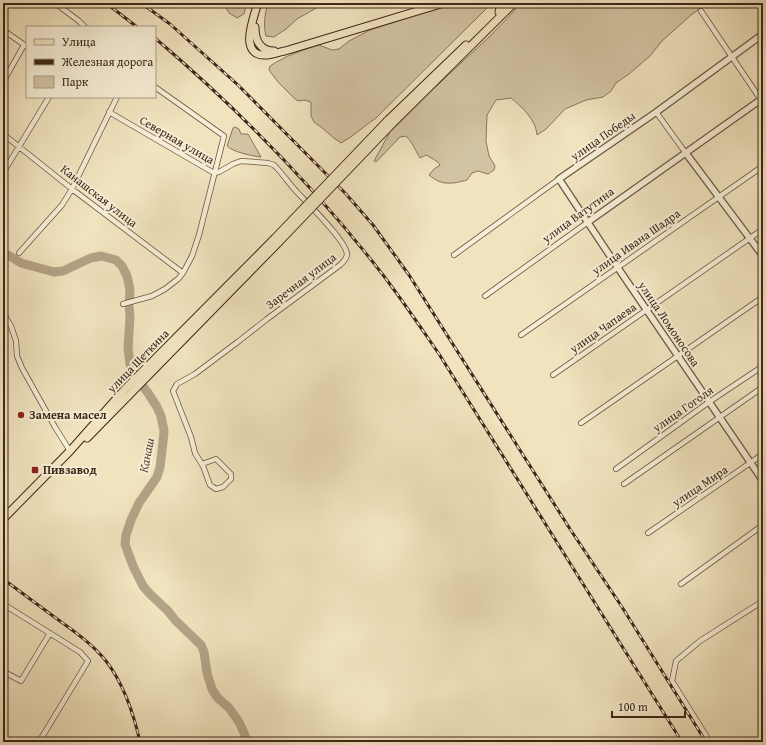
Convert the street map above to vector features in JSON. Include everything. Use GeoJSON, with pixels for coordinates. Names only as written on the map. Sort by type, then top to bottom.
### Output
{"type":"FeatureCollection","features":[{"type":"Feature","properties":{"kind":"main road"},"geometry":{"type":"LineString","coordinates":[[258,3],[254,15],[253,34],[262,53],[266,50],[285,51],[444,3]]}},
{"type":"Feature","properties":{"kind":"main road"},"geometry":{"type":"LineString","coordinates":[[500,12],[501,3]]}},
{"type":"Feature","properties":{"kind":"main road"},"geometry":{"type":"LineString","coordinates":[[70,450],[75,451],[128,397],[389,123],[508,3]]}},
{"type":"Feature","properties":{"kind":"main road"},"geometry":{"type":"LineString","coordinates":[[389,123],[514,3]]}},
{"type":"Feature","properties":{"kind":"main road","name":"улица Щеткина"},"geometry":{"type":"LineString","coordinates":[[3,519],[70,450],[151,362],[277,240]]}},
{"type":"Feature","properties":{"kind":"street"},"geometry":{"type":"LineString","coordinates":[[55,3],[84,26]]}},
{"type":"Feature","properties":{"kind":"street"},"geometry":{"type":"LineString","coordinates":[[701,11],[762,100]]}},
{"type":"Feature","properties":{"kind":"street"},"geometry":{"type":"LineString","coordinates":[[3,30],[26,46],[3,82]]}},
{"type":"Feature","properties":{"kind":"street","name":"улица Победы"},"geometry":{"type":"LineString","coordinates":[[454,254],[656,112],[763,34]]}},
{"type":"Feature","properties":{"kind":"street"},"geometry":{"type":"LineString","coordinates":[[123,304],[152,296],[166,289],[178,280],[183,273],[192,256],[199,235],[224,136],[156,88]]}},
{"type":"Feature","properties":{"kind":"street"},"geometry":{"type":"LineString","coordinates":[[3,173],[48,98]]}},
{"type":"Feature","properties":{"kind":"street"},"geometry":{"type":"LineString","coordinates":[[19,253],[62,205],[116,98]]}},
{"type":"Feature","properties":{"kind":"street","name":"улица Ватутина"},"geometry":{"type":"LineString","coordinates":[[485,296],[685,152],[762,100]]}},
{"type":"Feature","properties":{"kind":"street","name":"Северная улица"},"geometry":{"type":"LineString","coordinates":[[109,112],[214,173]]}},
{"type":"Feature","properties":{"kind":"street"},"geometry":{"type":"LineString","coordinates":[[656,112],[763,256]]}},
{"type":"Feature","properties":{"kind":"street","name":"Канашская улица"},"geometry":{"type":"LineString","coordinates":[[3,134],[183,273]]}},
{"type":"Feature","properties":{"kind":"street","name":"Заречная улица"},"geometry":{"type":"LineString","coordinates":[[202,464],[195,453],[192,437],[173,391],[177,384],[195,374],[239,342],[267,319],[340,265],[347,256],[343,244],[330,227],[274,166],[268,163],[241,161],[214,173]]}},
{"type":"Feature","properties":{"kind":"street","name":"улица Ивана Шадра"},"geometry":{"type":"LineString","coordinates":[[521,335],[763,166]]}},
{"type":"Feature","properties":{"kind":"street","name":"улица Ломоносова"},"geometry":{"type":"LineString","coordinates":[[559,179],[646,310],[763,481]]}},
{"type":"Feature","properties":{"kind":"street","name":"улица Чапаева"},"geometry":{"type":"LineString","coordinates":[[553,375],[763,229]]}},
{"type":"Feature","properties":{"kind":"street"},"geometry":{"type":"LineString","coordinates":[[581,423],[763,297]]}},
{"type":"Feature","properties":{"kind":"street"},"geometry":{"type":"LineString","coordinates":[[3,311],[11,326],[16,341],[17,356],[22,368],[55,427],[70,450]]}},
{"type":"Feature","properties":{"kind":"street","name":"улица Гоголя"},"geometry":{"type":"LineString","coordinates":[[616,469],[709,402],[763,366]]}},
{"type":"Feature","properties":{"kind":"street"},"geometry":{"type":"LineString","coordinates":[[624,484],[763,387]]}},
{"type":"Feature","properties":{"kind":"street","name":"улица Мира"},"geometry":{"type":"LineString","coordinates":[[648,533],[763,454]]}},
{"type":"Feature","properties":{"kind":"street"},"geometry":{"type":"LineString","coordinates":[[216,459],[231,474],[231,479],[223,487],[216,489],[210,485],[202,464],[216,459]]}},
{"type":"Feature","properties":{"kind":"street"},"geometry":{"type":"LineString","coordinates":[[681,584],[763,525]]}},
{"type":"Feature","properties":{"kind":"street"},"geometry":{"type":"LineString","coordinates":[[710,742],[672,681],[676,661],[700,641],[763,601]]}},
{"type":"Feature","properties":{"kind":"street"},"geometry":{"type":"LineString","coordinates":[[3,604],[80,652],[88,661],[39,742]]}},
{"type":"Feature","properties":{"kind":"street"},"geometry":{"type":"LineString","coordinates":[[6,673],[21,681],[50,633]]}},
{"type":"Feature","properties":{"kind":"green space"},"geometry":{"type":"Polygon","coordinates":[[[223,3],[247,3],[244,14],[237,18],[229,13],[223,3]]]}},
{"type":"Feature","properties":{"kind":"green space"},"geometry":{"type":"Polygon","coordinates":[[[268,3],[320,3],[318,7],[297,19],[274,37],[266,36],[265,32],[265,19],[268,3]]]}},
{"type":"Feature","properties":{"kind":"green space"},"geometry":{"type":"Polygon","coordinates":[[[362,3],[412,3],[400,7],[366,5],[362,3]]]}},
{"type":"Feature","properties":{"kind":"green space"},"geometry":{"type":"Polygon","coordinates":[[[452,3],[492,3],[376,118],[341,143],[314,122],[311,116],[311,102],[304,100],[298,101],[294,98],[278,82],[269,70],[270,66],[276,62],[300,51],[319,45],[332,50],[339,49],[349,41],[370,30],[452,3]]]}},
{"type":"Feature","properties":{"kind":"green space"},"geometry":{"type":"Polygon","coordinates":[[[521,3],[708,3],[691,15],[662,41],[650,56],[616,83],[611,91],[603,97],[586,100],[565,109],[546,129],[537,135],[531,119],[511,98],[496,100],[487,115],[486,141],[489,156],[495,166],[494,170],[488,174],[478,171],[472,173],[467,180],[452,183],[438,181],[429,175],[440,165],[439,163],[426,155],[420,158],[406,136],[400,137],[376,162],[374,161],[392,128],[489,37],[521,3]]]}},
{"type":"Feature","properties":{"kind":"green space"},"geometry":{"type":"Polygon","coordinates":[[[235,127],[239,129],[241,134],[248,134],[261,157],[238,152],[227,146],[233,128],[235,127]]]}},
{"type":"Feature","properties":{"kind":"waterway","name":"Канаш"},"geometry":{"type":"LineString","coordinates":[[3,252],[21,263],[54,272],[63,271],[91,258],[101,256],[116,260],[122,266],[127,276],[130,290],[128,348],[130,364],[133,373],[157,407],[161,416],[164,431],[160,467],[157,477],[139,503],[131,520],[126,535],[125,544],[133,566],[143,586],[201,645],[204,652],[207,673],[212,689],[239,722],[247,742]]}},
{"type":"Feature","properties":{"kind":"railway"},"geometry":{"type":"LineString","coordinates":[[106,3],[136,26]]}},
{"type":"Feature","properties":{"kind":"railway"},"geometry":{"type":"LineString","coordinates":[[141,3],[170,24],[238,85],[346,194],[373,225],[409,275],[570,529],[622,607],[706,742]]}},
{"type":"Feature","properties":{"kind":"railway"},"geometry":{"type":"LineString","coordinates":[[156,39],[217,93],[304,181],[357,243],[412,314],[439,354],[682,742]]}},
{"type":"Feature","properties":{"kind":"railway"},"geometry":{"type":"LineString","coordinates":[[3,579],[77,634],[92,646],[106,661],[123,689],[135,721],[140,742]]}},
{"type":"Feature","properties":{"kind":"place","name":"Замена масел"},"geometry":{"type":"Point","coordinates":[21,415]}},
{"type":"Feature","properties":{"kind":"place","name":"Пивзавод"},"geometry":{"type":"Point","coordinates":[35,470]}}]}
